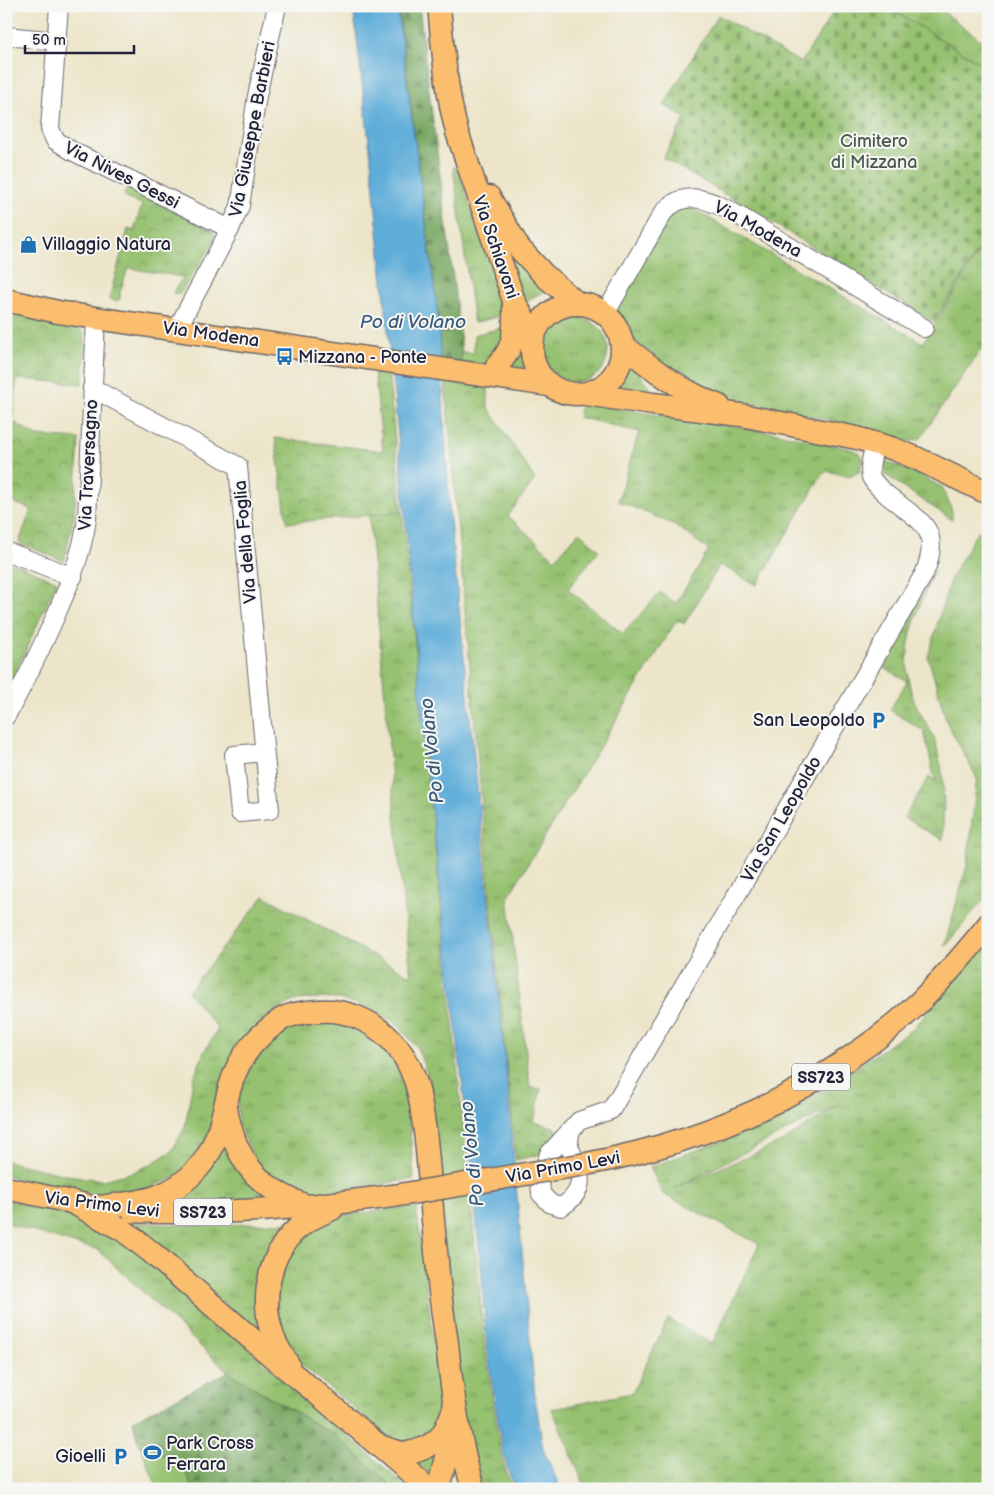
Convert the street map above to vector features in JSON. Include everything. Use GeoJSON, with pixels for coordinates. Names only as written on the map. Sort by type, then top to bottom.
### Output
{"type":"FeatureCollection","features":[{"type":"Feature","properties":{"kind":"main road","name":"Via Schiavoni"},"geometry":{"type":"LineString","coordinates":[[439,6],[446,80],[457,132],[514,301],[533,339]]}},
{"type":"Feature","properties":{"kind":"main road","name":"Via Schiavoni"},"geometry":{"type":"LineString","coordinates":[[465,155],[519,248],[545,276],[578,304]]}},
{"type":"Feature","properties":{"kind":"main road","name":"Via Modena"},"geometry":{"type":"LineString","coordinates":[[6,300],[58,312],[96,318],[549,385],[567,394],[586,394],[741,415],[875,443],[916,458],[988,493]]}},
{"type":"Feature","properties":{"kind":"main road"},"geometry":{"type":"LineString","coordinates":[[497,366],[513,343],[514,301]]}},
{"type":"Feature","properties":{"kind":"main road"},"geometry":{"type":"LineString","coordinates":[[578,304],[592,306],[605,314]]}},
{"type":"Feature","properties":{"kind":"main road","name":"Via Modena"},"geometry":{"type":"LineString","coordinates":[[467,373],[497,366],[506,361],[533,339],[540,322],[550,312],[563,306],[578,304]]}},
{"type":"Feature","properties":{"kind":"main road","name":"Via Modena"},"geometry":{"type":"LineString","coordinates":[[605,314],[616,326],[622,344],[651,367],[679,386],[741,415]]}},
{"type":"Feature","properties":{"kind":"main road"},"geometry":{"type":"LineString","coordinates":[[533,339],[532,360],[540,376],[549,385]]}},
{"type":"Feature","properties":{"kind":"main road"},"geometry":{"type":"LineString","coordinates":[[586,394],[603,386],[615,375],[621,360],[622,344]]}},
{"type":"Feature","properties":{"kind":"main road","name":"Via Primo Levi"},"geometry":{"type":"LineString","coordinates":[[6,1188],[97,1207],[139,1211],[213,1213],[308,1206],[393,1196],[586,1164],[644,1151],[709,1131],[768,1106],[822,1076],[872,1042],[911,1011],[944,978],[988,925]]}},
{"type":"Feature","properties":{"kind":"main road"},"geometry":{"type":"LineString","coordinates":[[97,1207],[146,1201],[168,1193],[186,1180],[200,1166],[212,1148],[220,1127],[235,1071],[259,1036],[282,1019],[305,1012],[325,1011],[351,1015],[373,1024],[391,1040],[406,1059],[416,1081],[422,1107],[454,1408],[466,1466],[473,1489]]}},
{"type":"Feature","properties":{"kind":"main road"},"geometry":{"type":"LineString","coordinates":[[225,1106],[229,1125],[244,1161],[257,1177],[289,1199],[308,1206]]}},
{"type":"Feature","properties":{"kind":"main road"},"geometry":{"type":"LineString","coordinates":[[313,1390],[289,1365],[277,1347],[271,1331],[267,1311],[267,1292],[270,1274],[286,1242],[297,1228],[310,1218],[358,1200]]}},
{"type":"Feature","properties":{"kind":"main road"},"geometry":{"type":"LineString","coordinates":[[72,1202],[117,1226],[137,1241],[282,1366],[430,1489]]}},
{"type":"Feature","properties":{"kind":"main road"},"geometry":{"type":"LineString","coordinates":[[379,1445],[403,1453],[416,1451],[428,1446],[439,1438],[447,1426],[454,1408]]}},
{"type":"Feature","properties":{"kind":"main road"},"geometry":{"type":"LineString","coordinates":[[439,1489],[451,1441],[454,1408]]}},
{"type":"Feature","properties":{"kind":"street","name":"Via Nives Gessi"},"geometry":{"type":"LineString","coordinates":[[59,6],[50,129],[55,140],[72,151],[230,229]]}},
{"type":"Feature","properties":{"kind":"street","name":"Via Giuseppe Barbieri"},"geometry":{"type":"LineString","coordinates":[[177,329],[235,220],[241,199],[257,96],[277,6]]}},
{"type":"Feature","properties":{"kind":"street"},"geometry":{"type":"LineString","coordinates":[[6,36],[56,41]]}},
{"type":"Feature","properties":{"kind":"street","name":"Via Modena"},"geometry":{"type":"LineString","coordinates":[[605,314],[663,213],[675,202],[695,198],[714,203],[741,217],[924,328]]}},
{"type":"Feature","properties":{"kind":"street","name":"Via Traversagno"},"geometry":{"type":"LineString","coordinates":[[6,716],[43,644],[73,577],[85,536],[96,318]]}},
{"type":"Feature","properties":{"kind":"street","name":"Via della Foglia"},"geometry":{"type":"LineString","coordinates":[[92,388],[238,466],[264,752]]}},
{"type":"Feature","properties":{"kind":"street","name":"Via San Leopoldo"},"geometry":{"type":"LineString","coordinates":[[571,1130],[579,1121],[611,1110],[924,574],[930,560],[931,539],[923,523],[891,498],[872,479],[870,468],[875,443]]}},
{"type":"Feature","properties":{"kind":"street"},"geometry":{"type":"LineString","coordinates":[[6,551],[73,577]]}},
{"type":"Feature","properties":{"kind":"green space"},"geometry":{"type":"Polygon","coordinates":[[[398,6],[419,6],[462,352],[460,363],[440,361],[438,315],[398,6]]]}},
{"type":"Feature","properties":{"kind":"green space","name":"Cimitero di Mizzana"},"geometry":{"type":"Polygon","coordinates":[[[837,6],[886,6],[988,68],[988,235],[934,322],[747,207],[663,158],[685,118],[664,105],[718,15],[801,63],[837,6]]]}},
{"type":"Feature","properties":{"kind":"green space"},"geometry":{"type":"Polygon","coordinates":[[[886,6],[936,6],[981,40],[988,33],[988,68],[886,6]]]}},
{"type":"Feature","properties":{"kind":"green space"},"geometry":{"type":"Polygon","coordinates":[[[457,167],[506,314],[474,323],[453,168],[457,167]]]}},
{"type":"Feature","properties":{"kind":"green space"},"geometry":{"type":"Polygon","coordinates":[[[127,187],[213,231],[215,235],[213,244],[179,295],[173,293],[183,277],[128,268],[120,292],[120,299],[116,301],[109,299],[128,229],[134,231],[142,204],[127,199],[124,194],[127,187]]]}},
{"type":"Feature","properties":{"kind":"green space"},"geometry":{"type":"Polygon","coordinates":[[[690,207],[923,343],[988,237],[988,339],[920,439],[909,441],[874,430],[744,402],[700,385],[663,363],[623,329],[616,313],[619,298],[660,227],[678,208],[690,207]]]}},
{"type":"Feature","properties":{"kind":"green space"},"geometry":{"type":"Polygon","coordinates":[[[500,244],[548,289],[521,304],[500,244]]]}},
{"type":"Feature","properties":{"kind":"green space"},"geometry":{"type":"Polygon","coordinates":[[[555,296],[563,304],[547,309],[531,329],[526,316],[555,296]]]}},
{"type":"Feature","properties":{"kind":"green space"},"geometry":{"type":"Polygon","coordinates":[[[6,311],[71,325],[79,328],[85,338],[82,384],[17,379],[12,421],[37,436],[79,439],[74,516],[64,561],[19,543],[31,509],[6,500],[6,311]]]}},
{"type":"Feature","properties":{"kind":"green space"},"geometry":{"type":"Polygon","coordinates":[[[576,318],[594,323],[599,327],[603,332],[608,350],[603,368],[599,373],[594,377],[576,382],[558,377],[553,373],[549,368],[544,350],[549,332],[553,327],[558,323],[576,318]]]}},
{"type":"Feature","properties":{"kind":"green space"},"geometry":{"type":"Polygon","coordinates":[[[509,326],[490,362],[478,365],[460,363],[462,352],[474,353],[474,335],[509,326]]]}},
{"type":"Feature","properties":{"kind":"green space"},"geometry":{"type":"Polygon","coordinates":[[[526,350],[529,367],[535,379],[490,374],[510,366],[526,350]]]}},
{"type":"Feature","properties":{"kind":"green space"},"geometry":{"type":"Polygon","coordinates":[[[625,356],[644,369],[641,377],[651,389],[650,395],[609,388],[620,374],[625,356]]]}},
{"type":"Feature","properties":{"kind":"green space"},"geometry":{"type":"Polygon","coordinates":[[[374,369],[388,371],[402,512],[287,523],[275,438],[383,451],[374,369]]]}},
{"type":"Feature","properties":{"kind":"green space"},"geometry":{"type":"Polygon","coordinates":[[[445,381],[488,387],[488,407],[535,479],[508,516],[555,559],[579,532],[599,550],[568,589],[623,634],[660,592],[676,603],[709,550],[675,525],[618,501],[639,432],[578,417],[581,403],[777,433],[851,449],[859,453],[863,459],[859,472],[850,476],[827,471],[821,476],[757,585],[720,565],[684,624],[677,620],[508,897],[530,1088],[541,1089],[534,1122],[556,1128],[558,1136],[541,1154],[516,1160],[490,898],[445,381]]]}},
{"type":"Feature","properties":{"kind":"green space"},"geometry":{"type":"Polygon","coordinates":[[[882,460],[917,474],[943,488],[952,511],[952,520],[886,475],[880,468],[882,460]]]}},
{"type":"Feature","properties":{"kind":"green space"},"geometry":{"type":"Polygon","coordinates":[[[402,512],[485,1348],[500,1449],[511,1489],[481,1489],[461,1418],[428,1076],[417,1047],[396,1023],[370,1008],[339,999],[312,998],[293,1001],[268,1015],[203,1146],[184,1174],[127,1197],[42,1185],[6,1175],[6,1161],[66,1175],[103,1180],[134,1172],[172,1151],[185,1127],[193,1080],[204,1052],[218,1029],[188,992],[264,896],[411,976],[369,515],[402,512]]]}},
{"type":"Feature","properties":{"kind":"green space"},"geometry":{"type":"Polygon","coordinates":[[[988,530],[988,894],[944,947],[967,866],[977,778],[947,723],[928,657],[950,580],[977,532],[988,530]]]}},
{"type":"Feature","properties":{"kind":"green space"},"geometry":{"type":"Polygon","coordinates":[[[6,560],[57,581],[6,693],[6,560]]]}},
{"type":"Feature","properties":{"kind":"green space"},"geometry":{"type":"Polygon","coordinates":[[[935,569],[911,632],[907,664],[913,698],[934,738],[938,750],[943,777],[943,840],[904,818],[929,777],[935,780],[924,731],[890,710],[907,681],[883,667],[935,569]]]}},
{"type":"Feature","properties":{"kind":"green space"},"geometry":{"type":"Polygon","coordinates":[[[988,937],[988,1489],[586,1489],[552,1409],[632,1393],[668,1319],[712,1344],[759,1244],[663,1194],[650,1167],[776,1122],[914,1028],[988,937]],[[839,1104],[680,1185],[784,1141],[839,1104]]]}},
{"type":"Feature","properties":{"kind":"green space"},"geometry":{"type":"Polygon","coordinates":[[[306,1023],[341,1024],[360,1030],[375,1041],[391,1057],[401,1076],[407,1096],[414,1179],[311,1194],[298,1192],[275,1179],[257,1163],[238,1124],[238,1101],[245,1077],[270,1041],[289,1029],[306,1023]]]}},
{"type":"Feature","properties":{"kind":"green space"},"geometry":{"type":"Polygon","coordinates":[[[225,1129],[279,1199],[166,1201],[225,1129]]]}},
{"type":"Feature","properties":{"kind":"green space"},"geometry":{"type":"Polygon","coordinates":[[[6,1199],[89,1221],[133,1248],[409,1489],[395,1489],[337,1437],[228,1372],[97,1249],[74,1244],[6,1223],[6,1199]]]}},
{"type":"Feature","properties":{"kind":"green space"},"geometry":{"type":"Polygon","coordinates":[[[416,1206],[441,1402],[439,1420],[434,1430],[408,1445],[390,1439],[300,1363],[287,1347],[274,1319],[281,1265],[307,1229],[338,1216],[416,1206]]]}},
{"type":"Feature","properties":{"kind":"green space"},"geometry":{"type":"Polygon","coordinates":[[[121,1221],[184,1225],[290,1222],[267,1339],[121,1221]]]}},
{"type":"Feature","properties":{"kind":"green space"},"geometry":{"type":"Polygon","coordinates":[[[228,1372],[337,1437],[395,1489],[193,1489],[185,1471],[136,1436],[133,1420],[228,1372]]]}},
{"type":"Feature","properties":{"kind":"green space"},"geometry":{"type":"Polygon","coordinates":[[[448,1433],[434,1478],[410,1457],[448,1433]]]}},
{"type":"Feature","properties":{"kind":"green space","name":"Park Cross Ferrara"},"geometry":{"type":"Polygon","coordinates":[[[136,1436],[185,1471],[193,1489],[158,1489],[136,1436]]]}},
{"type":"Feature","properties":{"kind":"water","name":"Po di Volano"},"geometry":{"type":"Polygon","coordinates":[[[353,6],[397,6],[438,315],[450,519],[505,1061],[535,1396],[543,1449],[561,1489],[514,1489],[502,1449],[487,1348],[466,1116],[425,754],[399,445],[370,150],[353,6]]]}},
{"type":"Feature","properties":{"kind":"place","name":"Villaggio Natura"},"geometry":{"type":"Point","coordinates":[28,244]}},
{"type":"Feature","properties":{"kind":"place","name":"Mizzana - Ponte"},"geometry":{"type":"Point","coordinates":[284,357]}},
{"type":"Feature","properties":{"kind":"place","name":"San Leopoldo"},"geometry":{"type":"Point","coordinates":[879,720]}},
{"type":"Feature","properties":{"kind":"place","name":"Park Cross Ferrara"},"geometry":{"type":"Point","coordinates":[152,1453]}},
{"type":"Feature","properties":{"kind":"place","name":"Gioelli"},"geometry":{"type":"Point","coordinates":[120,1456]}}]}
